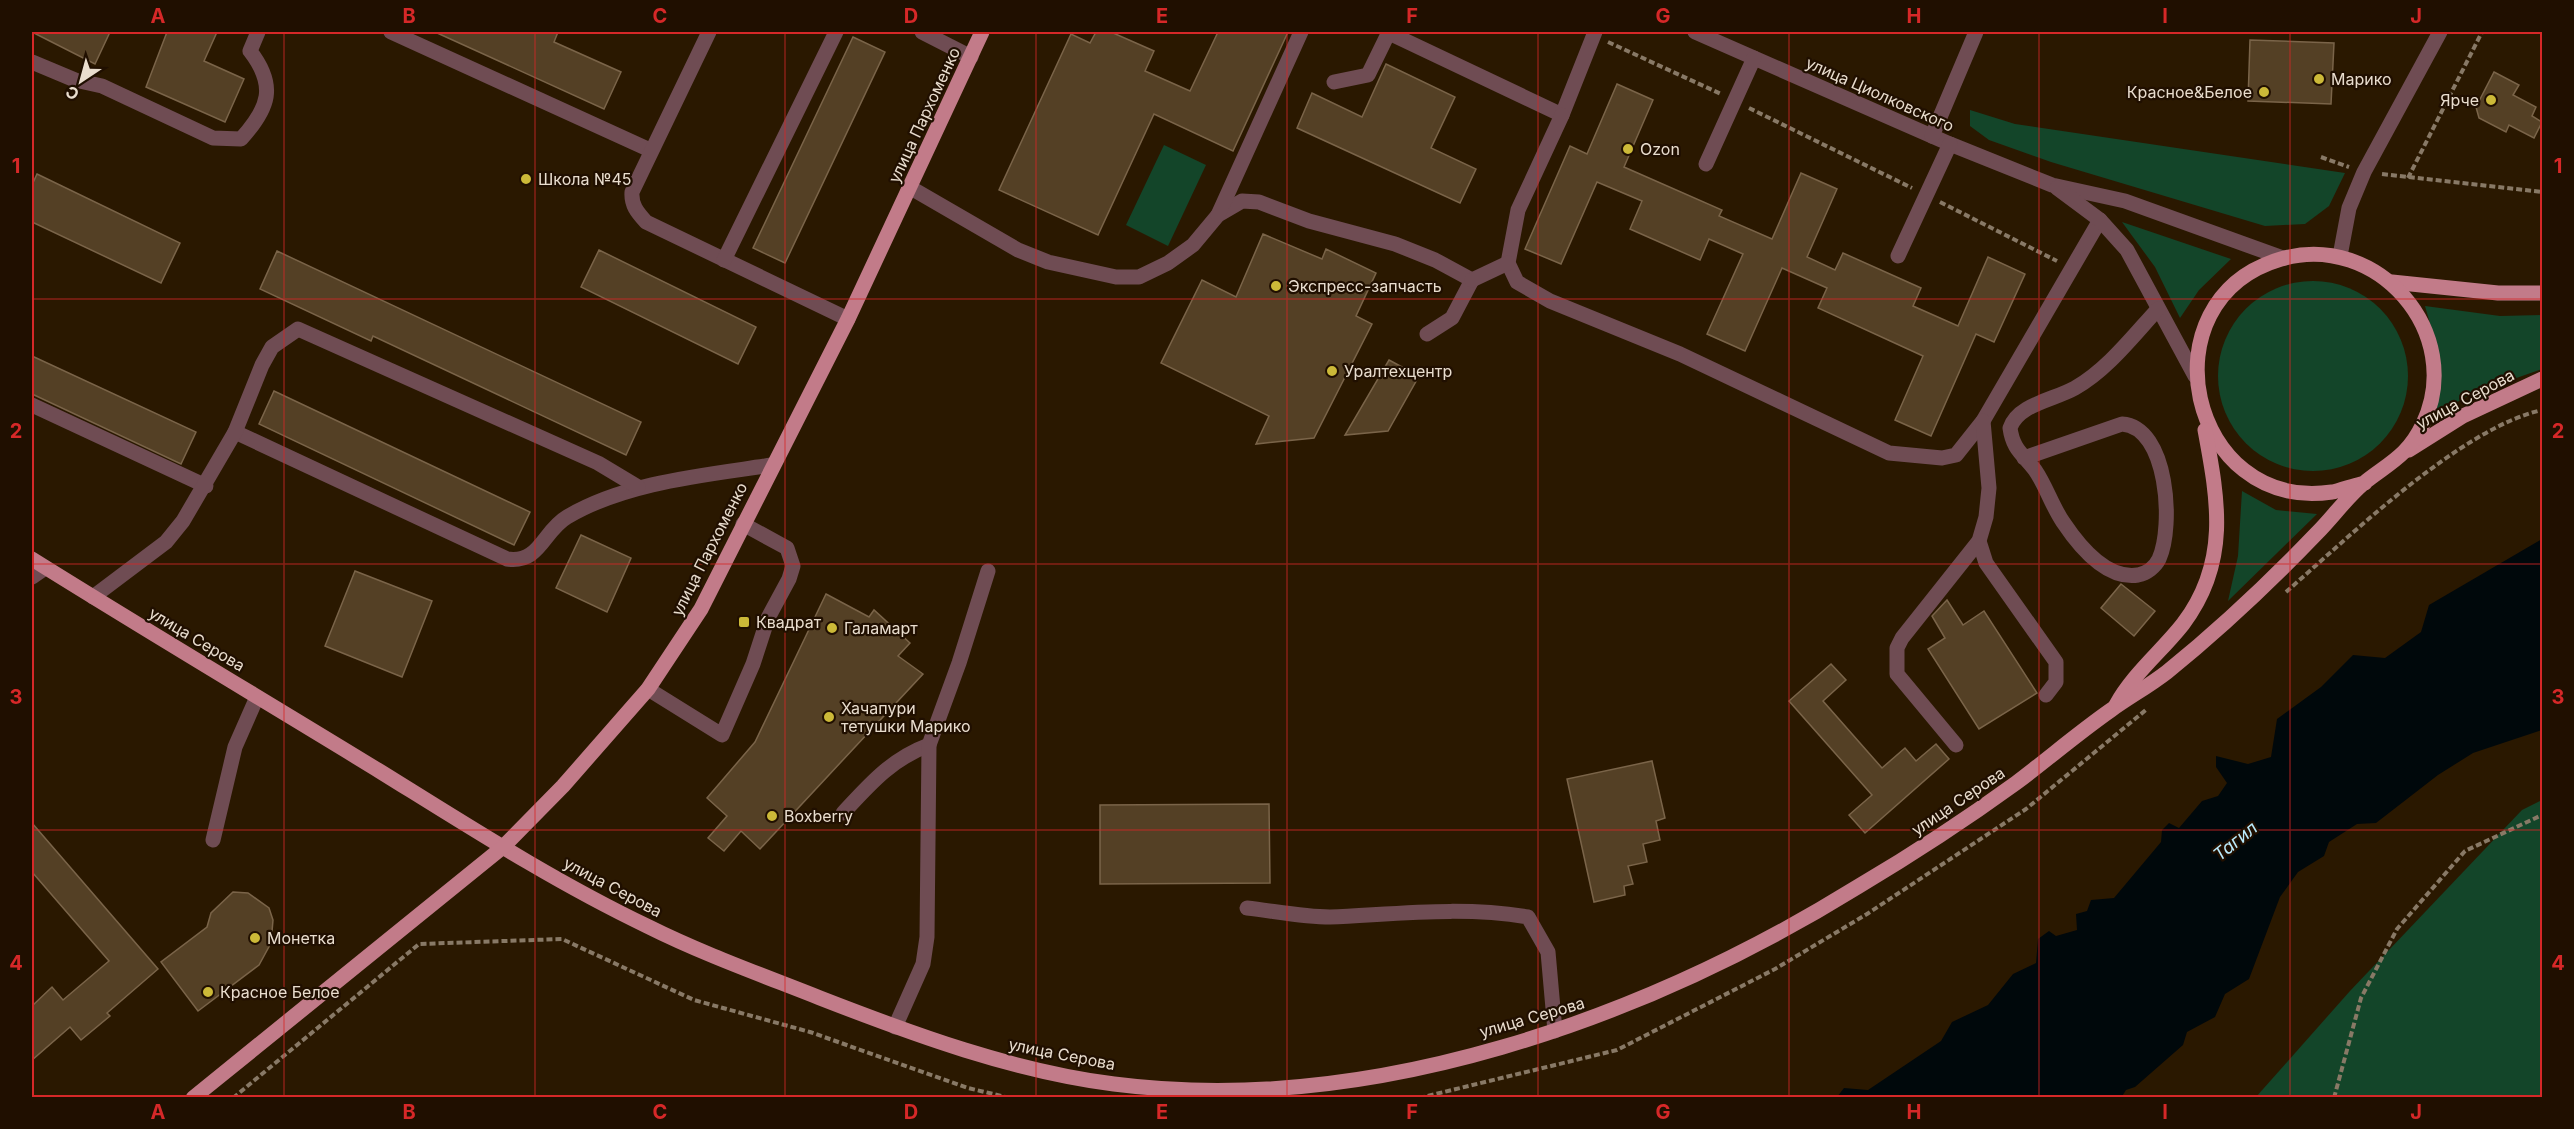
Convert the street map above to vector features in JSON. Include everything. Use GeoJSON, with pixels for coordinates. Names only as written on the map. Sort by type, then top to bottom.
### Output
{"type":"FeatureCollection","features":[{"type":"Feature","properties":{"kind":"main road","name":"улица Пархоменко"},"geometry":{"type":"LineString","coordinates":[[193,1098],[503,847],[562,786],[648,689],[701,609],[848,319],[982,32]]}},
{"type":"Feature","properties":{"kind":"main road"},"geometry":{"type":"LineString","coordinates":[[2392,282],[2417,310],[2431,345],[2434,383],[2426,420],[2406,452],[2387,469],[2365,483],[2334,492],[2301,492],[2269,484],[2241,468],[2218,444],[2203,415],[2195,376],[2199,344],[2210,315],[2223,298],[2254,271],[2283,258],[2314,254],[2340,256],[2392,282],[2498,293],[2542,293]]}},
{"type":"Feature","properties":{"kind":"main road","name":"улица Серова"},"geometry":{"type":"LineString","coordinates":[[2406,452],[2474,411],[2542,379]]}},
{"type":"Feature","properties":{"kind":"main road","name":"улица Серова"},"geometry":{"type":"LineString","coordinates":[[2115,707],[2125,689],[2183,624],[2200,599],[2211,567],[2219,528],[2218,500],[2203,415]]}},
{"type":"Feature","properties":{"kind":"main road","name":"улица Серова"},"geometry":{"type":"LineString","coordinates":[[32,559],[503,847],[588,896],[696,949],[896,1028],[992,1059],[1116,1084],[1226,1090],[1281,1088],[1382,1075],[1555,1031],[1616,1010],[1668,988],[1762,943],[1835,901],[1963,820],[2115,707],[2164,674],[2290,562],[2365,483]]}},
{"type":"Feature","properties":{"kind":"street"},"geometry":{"type":"LineString","coordinates":[[32,62],[75,80],[102,86],[213,138],[241,139],[259,119],[268,90],[262,67],[250,51],[258,32]]}},
{"type":"Feature","properties":{"kind":"street"},"geometry":{"type":"LineString","coordinates":[[391,32],[650,150]]}},
{"type":"Feature","properties":{"kind":"street"},"geometry":{"type":"LineString","coordinates":[[709,32],[650,150],[632,192],[632,201],[636,210],[646,222],[848,319]]}},
{"type":"Feature","properties":{"kind":"street"},"geometry":{"type":"LineString","coordinates":[[724,260],[836,32]]}},
{"type":"Feature","properties":{"kind":"street"},"geometry":{"type":"LineString","coordinates":[[922,32],[971,57]]}},
{"type":"Feature","properties":{"kind":"street"},"geometry":{"type":"LineString","coordinates":[[911,188],[1018,250],[1048,262],[1116,277],[1138,277],[1168,263],[1193,245],[1218,215],[1301,32]]}},
{"type":"Feature","properties":{"kind":"street"},"geometry":{"type":"LineString","coordinates":[[1334,82],[1368,75],[1388,32],[1562,115]]}},
{"type":"Feature","properties":{"kind":"street","name":"улица Циолковского"},"geometry":{"type":"LineString","coordinates":[[1695,32],[1950,144],[2052,185],[2126,201],[2283,258]]}},
{"type":"Feature","properties":{"kind":"street"},"geometry":{"type":"LineString","coordinates":[[1932,136],[1976,32]]}},
{"type":"Feature","properties":{"kind":"street"},"geometry":{"type":"LineString","coordinates":[[2340,256],[2349,208],[2364,172],[2440,32]]}},
{"type":"Feature","properties":{"kind":"street"},"geometry":{"type":"LineString","coordinates":[[1594,33],[1562,115],[1518,210],[1508,264],[1517,282],[1550,301],[1680,354],[1889,453],[1942,458],[1956,455],[1983,421],[2100,220]]}},
{"type":"Feature","properties":{"kind":"street"},"geometry":{"type":"LineString","coordinates":[[1706,164],[1754,58]]}},
{"type":"Feature","properties":{"kind":"street"},"geometry":{"type":"LineString","coordinates":[[1898,256],[1950,144]]}},
{"type":"Feature","properties":{"kind":"street","name":"улица Циолковского"},"geometry":{"type":"LineString","coordinates":[[2052,185],[2100,220],[2127,250],[2195,376]]}},
{"type":"Feature","properties":{"kind":"street"},"geometry":{"type":"LineString","coordinates":[[1218,215],[1242,201],[1259,202],[1309,221],[1395,244],[1435,260],[1472,280]]}},
{"type":"Feature","properties":{"kind":"street"},"geometry":{"type":"LineString","coordinates":[[1427,334],[1452,318],[1472,280],[1508,264]]}},
{"type":"Feature","properties":{"kind":"street"},"geometry":{"type":"LineString","coordinates":[[2024,458],[2122,424],[2133,424],[2144,434],[2154,450],[2166,483],[2164,538],[2162,550],[2153,568],[2142,574],[2127,576],[2111,571],[2097,560],[2073,537],[2035,471],[2016,450],[2011,434],[2012,420],[2019,413],[2076,388],[2097,372],[2158,309]]}},
{"type":"Feature","properties":{"kind":"street"},"geometry":{"type":"LineString","coordinates":[[93,597],[166,542],[206,486],[235,432],[262,365],[272,347],[298,329],[598,463],[638,487]]}},
{"type":"Feature","properties":{"kind":"street"},"geometry":{"type":"LineString","coordinates":[[32,405],[206,486]]}},
{"type":"Feature","properties":{"kind":"street"},"geometry":{"type":"LineString","coordinates":[[1956,745],[1898,674],[1898,648],[1902,638],[1979,541],[1986,517],[1989,488],[1983,421]]}},
{"type":"Feature","properties":{"kind":"street"},"geometry":{"type":"LineString","coordinates":[[235,432],[515,561],[536,553],[553,529],[567,517],[638,487],[772,465]]}},
{"type":"Feature","properties":{"kind":"street"},"geometry":{"type":"LineString","coordinates":[[648,689],[722,735],[753,664],[768,618],[789,579],[793,566],[787,548],[743,524]]}},
{"type":"Feature","properties":{"kind":"street"},"geometry":{"type":"LineString","coordinates":[[1979,541],[1986,563],[2056,662],[2056,682],[2046,695]]}},
{"type":"Feature","properties":{"kind":"street"},"geometry":{"type":"LineString","coordinates":[[32,577],[45,568]]}},
{"type":"Feature","properties":{"kind":"street"},"geometry":{"type":"LineString","coordinates":[[896,1028],[923,964],[926,946],[929,745],[959,663],[988,571]]}},
{"type":"Feature","properties":{"kind":"street"},"geometry":{"type":"LineString","coordinates":[[213,840],[235,747],[257,697]]}},
{"type":"Feature","properties":{"kind":"street"},"geometry":{"type":"LineString","coordinates":[[843,813],[884,769],[912,751],[929,745]]}},
{"type":"Feature","properties":{"kind":"street"},"geometry":{"type":"LineString","coordinates":[[1247,908],[1328,917],[1417,910],[1499,912],[1528,917],[1548,952],[1555,1031]]}},
{"type":"Feature","properties":{"kind":"path"},"geometry":{"type":"LineString","coordinates":[[2408,178],[2482,32]]}},
{"type":"Feature","properties":{"kind":"path"},"geometry":{"type":"LineString","coordinates":[[1594,33],[2073,269]]}},
{"type":"Feature","properties":{"kind":"path"},"geometry":{"type":"LineString","coordinates":[[2321,157],[2364,172],[2542,192]]}},
{"type":"Feature","properties":{"kind":"path"},"geometry":{"type":"LineString","coordinates":[[2334,1098],[2361,998],[2397,929],[2464,851],[2542,815]]}},
{"type":"Feature","properties":{"kind":"path"},"geometry":{"type":"LineString","coordinates":[[233,1098],[419,944],[562,939],[694,1000],[810,1032],[968,1088],[1010,1098]]}},
{"type":"Feature","properties":{"kind":"green space"},"geometry":{"type":"Polygon","coordinates":[[[1970,110],[2015,124],[2345,173],[2329,206],[2305,224],[2265,226],[2051,162],[1989,140],[1970,126],[1970,110]]]}},
{"type":"Feature","properties":{"kind":"green space"},"geometry":{"type":"Polygon","coordinates":[[[1164,145],[1206,165],[1168,246],[1126,225],[1164,145]]]}},
{"type":"Feature","properties":{"kind":"green space"},"geometry":{"type":"Polygon","coordinates":[[[2122,222],[2231,259],[2199,290],[2180,318],[2155,267],[2122,222]]]}},
{"type":"Feature","properties":{"kind":"green space"},"geometry":{"type":"Polygon","coordinates":[[[2313,281],[2340,285],[2366,297],[2380,309],[2392,323],[2404,349],[2408,376],[2404,403],[2392,429],[2380,443],[2366,455],[2340,467],[2313,471],[2286,467],[2260,455],[2246,443],[2234,429],[2222,403],[2218,376],[2222,349],[2234,323],[2246,309],[2260,297],[2286,285],[2313,281]]]}},
{"type":"Feature","properties":{"kind":"green space"},"geometry":{"type":"Polygon","coordinates":[[[2425,306],[2500,316],[2542,315],[2542,369],[2471,394],[2440,412],[2433,407],[2437,348],[2425,306]]]}},
{"type":"Feature","properties":{"kind":"green space"},"geometry":{"type":"Polygon","coordinates":[[[2242,491],[2276,510],[2317,514],[2228,601],[2238,556],[2242,491]]]}},
{"type":"Feature","properties":{"kind":"green space"},"geometry":{"type":"Polygon","coordinates":[[[2542,800],[2542,1097],[2256,1097],[2350,991],[2522,810],[2542,800]]]}},
{"type":"Feature","properties":{"kind":"water","name":"Тагил"},"geometry":{"type":"Polygon","coordinates":[[[2542,539],[2542,730],[2473,753],[2438,775],[2376,823],[2357,824],[2329,842],[2324,856],[2298,872],[2280,897],[2249,979],[2225,994],[2215,1017],[2187,1032],[2183,1045],[2135,1087],[2126,1090],[2121,1098],[1837,1097],[1844,1088],[1868,1090],[1941,1041],[1952,1022],[1988,1005],[2013,974],[2036,963],[2038,939],[2049,931],[2056,936],[2077,930],[2076,914],[2087,911],[2091,900],[2114,898],[2161,842],[2162,830],[2169,823],[2179,828],[2202,801],[2218,796],[2227,783],[2216,767],[2216,756],[2248,764],[2271,757],[2277,719],[2321,687],[2353,655],[2385,658],[2421,632],[2429,605],[2542,539]]]}},
{"type":"Feature","properties":{"kind":"building"},"geometry":{"type":"Polygon","coordinates":[[[32,32],[110,32],[95,64],[32,32]]]}},
{"type":"Feature","properties":{"kind":"building"},"geometry":{"type":"Polygon","coordinates":[[[167,32],[217,32],[204,61],[244,79],[225,122],[146,87],[167,32]]]}},
{"type":"Feature","properties":{"kind":"building"},"geometry":{"type":"Polygon","coordinates":[[[435,32],[558,32],[554,42],[621,72],[604,109],[435,32]]]}},
{"type":"Feature","properties":{"kind":"building"},"geometry":{"type":"Polygon","coordinates":[[[1096,32],[1111,32],[1154,51],[1145,71],[1190,91],[1218,32],[1288,32],[1233,151],[1154,114],[1098,235],[999,190],[1071,34],[1090,43],[1096,32]]]}},
{"type":"Feature","properties":{"kind":"building"},"geometry":{"type":"Polygon","coordinates":[[[853,37],[885,52],[785,263],[753,248],[853,37]]]}},
{"type":"Feature","properties":{"kind":"building"},"geometry":{"type":"Polygon","coordinates":[[[2250,40],[2334,43],[2331,104],[2248,101],[2250,40]]]}},
{"type":"Feature","properties":{"kind":"building"},"geometry":{"type":"Polygon","coordinates":[[[1386,64],[1455,97],[1431,148],[1476,169],[1460,203],[1297,128],[1312,93],[1362,117],[1386,64]]]}},
{"type":"Feature","properties":{"kind":"building"},"geometry":{"type":"Polygon","coordinates":[[[2494,72],[2519,85],[2513,95],[2536,107],[2532,116],[2542,122],[2534,138],[2509,125],[2506,132],[2479,118],[2476,107],[2494,72]]]}},
{"type":"Feature","properties":{"kind":"building"},"geometry":{"type":"Polygon","coordinates":[[[1617,84],[1653,100],[1624,167],[1722,210],[1719,216],[1772,239],[1801,173],[1837,189],[1807,257],[1835,270],[1843,253],[1921,288],[1913,306],[1958,326],[1988,257],[2025,274],[1994,342],[1976,334],[1931,436],[1895,420],[1923,356],[1818,308],[1827,288],[1782,268],[1745,351],[1707,334],[1743,254],[1709,239],[1700,260],[1630,229],[1642,201],[1597,182],[1561,264],[1525,249],[1570,146],[1587,154],[1617,84]]]}},
{"type":"Feature","properties":{"kind":"building"},"geometry":{"type":"Polygon","coordinates":[[[37,174],[180,243],[161,283],[32,222],[32,185],[37,174]]]}},
{"type":"Feature","properties":{"kind":"building"},"geometry":{"type":"Polygon","coordinates":[[[1263,234],[1322,259],[1326,249],[1376,273],[1356,316],[1372,324],[1314,438],[1256,444],[1269,416],[1161,363],[1202,280],[1236,297],[1263,234]]]}},
{"type":"Feature","properties":{"kind":"building"},"geometry":{"type":"Polygon","coordinates":[[[599,250],[756,327],[738,364],[581,287],[599,250]]]}},
{"type":"Feature","properties":{"kind":"building"},"geometry":{"type":"Polygon","coordinates":[[[277,251],[641,422],[626,455],[373,336],[371,341],[260,289],[277,251]]]}},
{"type":"Feature","properties":{"kind":"building"},"geometry":{"type":"Polygon","coordinates":[[[32,356],[196,432],[181,464],[32,394],[32,356]]]}},
{"type":"Feature","properties":{"kind":"building"},"geometry":{"type":"Polygon","coordinates":[[[1389,360],[1419,376],[1388,431],[1345,435],[1389,360]]]}},
{"type":"Feature","properties":{"kind":"building"},"geometry":{"type":"Polygon","coordinates":[[[274,391],[530,512],[514,545],[259,424],[274,391]]]}},
{"type":"Feature","properties":{"kind":"building"},"geometry":{"type":"Polygon","coordinates":[[[581,535],[631,558],[607,612],[556,588],[581,535]]]}},
{"type":"Feature","properties":{"kind":"building"},"geometry":{"type":"Polygon","coordinates":[[[355,571],[432,601],[402,677],[325,646],[355,571]]]}},
{"type":"Feature","properties":{"kind":"building"},"geometry":{"type":"Polygon","coordinates":[[[2121,584],[2155,611],[2134,636],[2101,608],[2121,584]]]}},
{"type":"Feature","properties":{"kind":"building"},"geometry":{"type":"Polygon","coordinates":[[[826,594],[869,617],[874,610],[910,643],[898,656],[923,674],[760,849],[741,831],[724,851],[708,838],[727,816],[707,798],[755,742],[826,594]]]}},
{"type":"Feature","properties":{"kind":"building"},"geometry":{"type":"Polygon","coordinates":[[[1947,600],[1963,625],[1984,611],[2037,693],[1979,729],[1928,649],[1945,638],[1932,616],[1947,600]]]}},
{"type":"Feature","properties":{"kind":"building"},"geometry":{"type":"Polygon","coordinates":[[[1831,664],[1846,680],[1823,701],[1882,768],[1905,748],[1916,761],[1936,744],[1949,759],[1865,833],[1849,815],[1872,795],[1789,701],[1831,664]]]}},
{"type":"Feature","properties":{"kind":"building"},"geometry":{"type":"Polygon","coordinates":[[[1652,761],[1665,818],[1656,821],[1660,840],[1643,844],[1647,862],[1628,866],[1633,884],[1624,886],[1625,895],[1594,902],[1567,779],[1652,761]]]}},
{"type":"Feature","properties":{"kind":"building"},"geometry":{"type":"Polygon","coordinates":[[[1269,804],[1270,883],[1100,884],[1100,805],[1269,804]]]}},
{"type":"Feature","properties":{"kind":"building"},"geometry":{"type":"Polygon","coordinates":[[[32,823],[158,969],[107,1013],[110,1016],[81,1040],[70,1027],[32,1060],[32,1006],[52,987],[63,1000],[109,961],[32,872],[32,823]]]}},
{"type":"Feature","properties":{"kind":"building"},"geometry":{"type":"Polygon","coordinates":[[[233,892],[248,893],[269,908],[273,920],[271,943],[259,965],[198,1011],[161,962],[207,927],[211,913],[233,892]]]}},
{"type":"Feature","properties":{"kind":"place","name":"Марико"},"geometry":{"type":"Point","coordinates":[2319,79]}},
{"type":"Feature","properties":{"kind":"place","name":"Красное&Белое"},"geometry":{"type":"Point","coordinates":[2264,92]}},
{"type":"Feature","properties":{"kind":"place","name":"Ярче"},"geometry":{"type":"Point","coordinates":[2491,100]}},
{"type":"Feature","properties":{"kind":"place","name":"Ozon"},"geometry":{"type":"Point","coordinates":[1628,149]}},
{"type":"Feature","properties":{"kind":"place","name":"Школа №45"},"geometry":{"type":"Point","coordinates":[526,179]}},
{"type":"Feature","properties":{"kind":"place","name":"Экспресс-запчасть"},"geometry":{"type":"Point","coordinates":[1276,286]}},
{"type":"Feature","properties":{"kind":"place","name":"Уралтехцентр"},"geometry":{"type":"Point","coordinates":[1332,371]}},
{"type":"Feature","properties":{"kind":"place","name":"Квадрат"},"geometry":{"type":"Point","coordinates":[744,622]}},
{"type":"Feature","properties":{"kind":"place","name":"Галамарт"},"geometry":{"type":"Point","coordinates":[832,628]}},
{"type":"Feature","properties":{"kind":"place","name":"Хачапури тетушки Марико"},"geometry":{"type":"Point","coordinates":[829,717]}},
{"type":"Feature","properties":{"kind":"place","name":"Boxberry"},"geometry":{"type":"Point","coordinates":[772,816]}},
{"type":"Feature","properties":{"kind":"place","name":"Монетка"},"geometry":{"type":"Point","coordinates":[255,938]}},
{"type":"Feature","properties":{"kind":"place","name":"Красное Белое"},"geometry":{"type":"Point","coordinates":[208,992]}}]}
